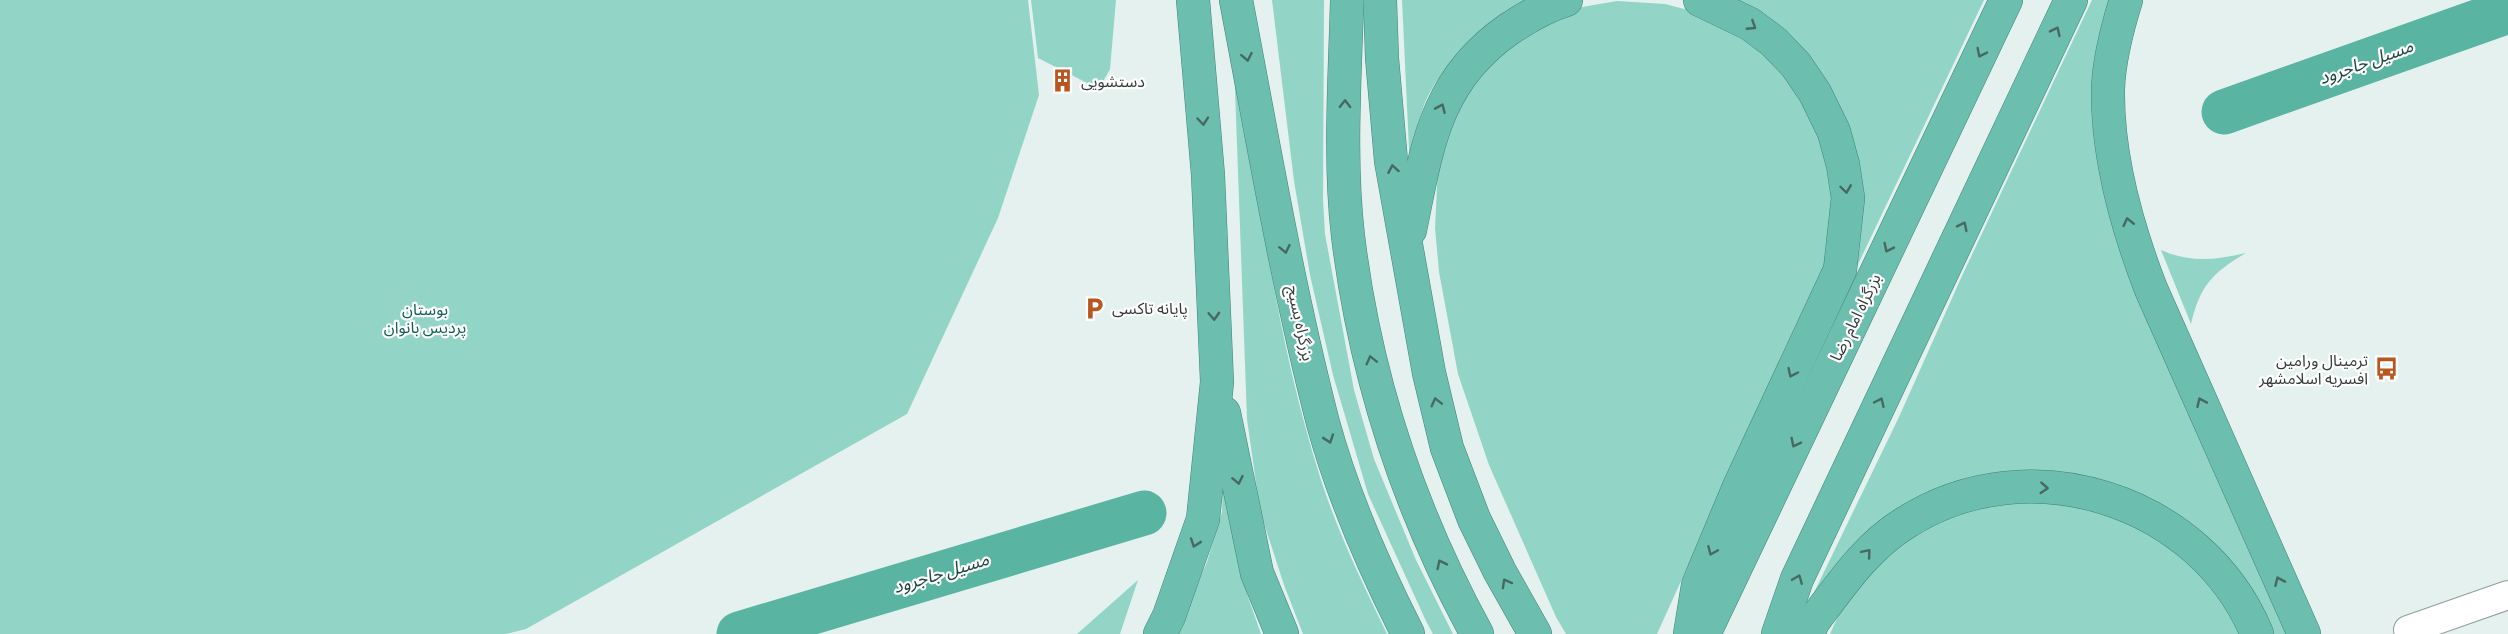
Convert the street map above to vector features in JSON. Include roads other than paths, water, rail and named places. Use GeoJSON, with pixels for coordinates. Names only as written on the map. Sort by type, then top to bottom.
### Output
{"type":"FeatureCollection","features":[{"type":"Feature","properties":{"kind":"highway"},"geometry":{"type":"LineString","coordinates":[[1160,634],[1169,616],[1203,519],[1217,382],[1208,175],[1193,0]]}},
{"type":"Feature","properties":{"kind":"highway","name":"بزرگراه بسیج"},"geometry":{"type":"LineString","coordinates":[[1236,0],[1295,298],[1324,425],[1354,515],[1385,590],[1408,634]]}},
{"type":"Feature","properties":{"kind":"highway"},"geometry":{"type":"LineString","coordinates":[[1347,0],[1343,148],[1345,192],[1348,235],[1362,322],[1389,432],[1412,496],[1433,548],[1477,634]]}},
{"type":"Feature","properties":{"kind":"highway"},"geometry":{"type":"LineString","coordinates":[[1380,0],[1382,58],[1391,161],[1429,373],[1447,448],[1474,519],[1500,572],[1535,634]]}},
{"type":"Feature","properties":{"kind":"highway"},"geometry":{"type":"LineString","coordinates":[[1407,246],[1429,141],[1443,103],[1468,65],[1496,39],[1525,19],[1566,0]]}},
{"type":"Feature","properties":{"kind":"highway"},"geometry":{"type":"LineString","coordinates":[[1690,634],[1698,585],[1739,487],[1840,270],[1848,198],[1834,132],[1815,93],[1796,65],[1774,42],[1750,24],[1700,0]]}},
{"type":"Feature","properties":{"kind":"highway","name":"بزرگراه امام رضا"},"geometry":{"type":"LineString","coordinates":[[1704,634],[2006,0]]}},
{"type":"Feature","properties":{"kind":"highway"},"geometry":{"type":"LineString","coordinates":[[1778,634],[1797,579],[2071,0]]}},
{"type":"Feature","properties":{"kind":"highway"},"geometry":{"type":"LineString","coordinates":[[2126,0],[2112,46],[2108,89],[2115,163],[2133,241],[2151,290],[2304,634]]}},
{"type":"Feature","properties":{"kind":"highway"},"geometry":{"type":"LineString","coordinates":[[1217,382],[1257,573],[1282,634]]}},
{"type":"Feature","properties":{"kind":"highway"},"geometry":{"type":"LineString","coordinates":[[1808,634],[1826,605],[1872,547],[1906,522],[1940,504],[1974,492],[2016,486],[2085,492],[2123,503],[2159,521],[2209,563],[2233,592],[2250,618],[2257,634]]}},
{"type":"Feature","properties":{"kind":"street"},"geometry":{"type":"LineString","coordinates":[[2408,630],[2508,595]]}},
{"type":"Feature","properties":{"kind":"waterway","name":"مسیل جاجرود"},"geometry":{"type":"LineString","coordinates":[[2224,112],[2508,11]]}},
{"type":"Feature","properties":{"kind":"waterway","name":"مسیل جاجرود"},"geometry":{"type":"LineString","coordinates":[[739,634],[1144,513]]}},
{"type":"Feature","properties":{"kind":"place","name":"دستشویی"},"geometry":{"type":"Point","coordinates":[1063,81]}},
{"type":"Feature","properties":{"kind":"place","name":"پایانه تاکسی"},"geometry":{"type":"Point","coordinates":[1094,308]}},
{"type":"Feature","properties":{"kind":"place","name":"ترمینال ورامین افسریه اسلامشهر"},"geometry":{"type":"Point","coordinates":[2386,369]}},
{"type":"Feature","properties":{"kind":"park label","name":"بوستان پردیس بانوان"},"geometry":{"type":"Point","coordinates":[425,318]}}]}
